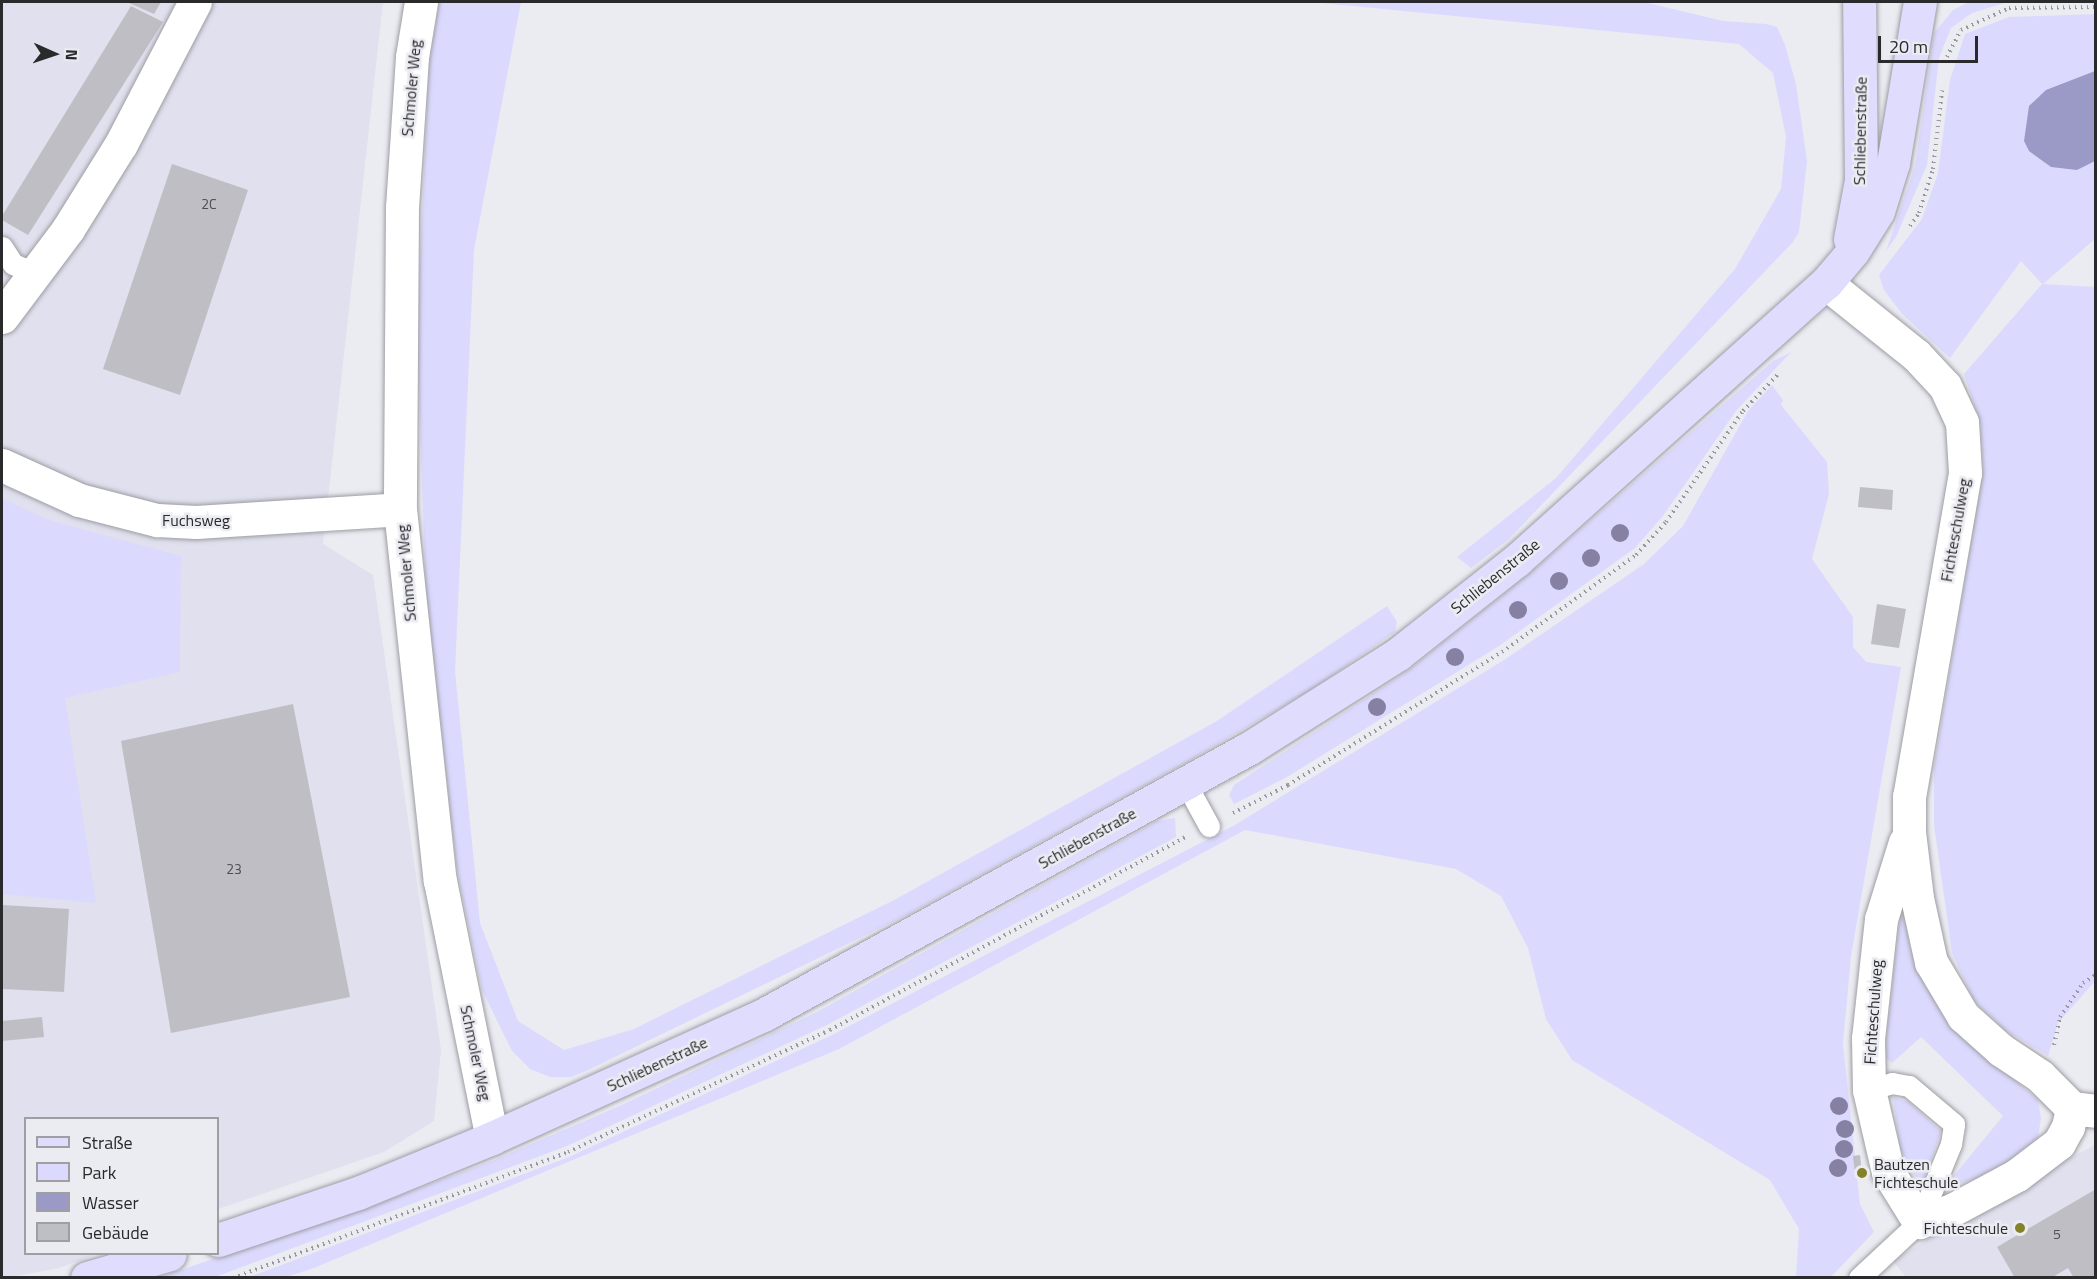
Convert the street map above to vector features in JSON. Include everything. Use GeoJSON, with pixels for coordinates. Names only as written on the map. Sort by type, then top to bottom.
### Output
{"type":"FeatureCollection","features":[{"type":"Feature","properties":{"kind":"main road","name":"Schliebenstraße"},"geometry":{"type":"LineString","coordinates":[[1836,271],[1861,180],[1859,2]]}},
{"type":"Feature","properties":{"kind":"main road","name":"Schliebenstraße"},"geometry":{"type":"LineString","coordinates":[[219,1239],[358,1193],[492,1138],[765,1014],[1186,784],[1398,654],[1517,560],[1836,271],[1878,211],[1893,163],[1920,2]]}},
{"type":"Feature","properties":{"kind":"main road"},"geometry":{"type":"LineString","coordinates":[[87,1278],[167,1255]]}},
{"type":"Feature","properties":{"kind":"street"},"geometry":{"type":"LineString","coordinates":[[2,317],[36,274],[121,144],[195,2]]}},
{"type":"Feature","properties":{"kind":"street","name":"Schmoler Weg"},"geometry":{"type":"LineString","coordinates":[[421,2],[412,57],[402,207],[400,509],[440,881],[492,1138]]}},
{"type":"Feature","properties":{"kind":"street","name":"Fichteschulweg"},"geometry":{"type":"LineString","coordinates":[[1836,271],[1945,386],[1962,422],[1965,473],[1909,796],[1908,832],[1931,962],[1962,1016],[2001,1050],[2084,1109],[2068,1127],[2059,1143],[2017,1175],[1952,1210],[1919,1222],[1888,1172],[1869,1090],[1868,1038],[1881,919],[1908,832]]}},
{"type":"Feature","properties":{"kind":"street","name":"Fuchsweg"},"geometry":{"type":"LineString","coordinates":[[2,465],[79,500],[157,520],[196,522],[400,509]]}},
{"type":"Feature","properties":{"kind":"lane"},"geometry":{"type":"LineString","coordinates":[[2,246],[13,264],[36,274]]}},
{"type":"Feature","properties":{"kind":"lane"},"geometry":{"type":"LineString","coordinates":[[1186,784],[1209,825]]}},
{"type":"Feature","properties":{"kind":"lane"},"geometry":{"type":"LineString","coordinates":[[1869,1090],[1892,1083],[1909,1086],[1954,1124],[1951,1144],[1919,1222]]}},
{"type":"Feature","properties":{"kind":"lane","name":"Fichteschulweg"},"geometry":{"type":"LineString","coordinates":[[1859,1278],[1919,1222]]}},
{"type":"Feature","properties":{"kind":"path"},"geometry":{"type":"LineString","coordinates":[[2052,1055],[2060,1017],[2083,983],[2096,975]]}},
{"type":"Feature","properties":{"kind":"shaded area"},"geometry":{"type":"Polygon","coordinates":[[[2,2],[383,2],[323,544],[373,575],[441,1050],[434,1121],[384,1152],[219,1209],[219,1117],[24,1117],[24,1255],[94,1255],[59,1268],[2,1278],[2,2]]]}},
{"type":"Feature","properties":{"kind":"shaded area","name":"Fichteschule"},"geometry":{"type":"Polygon","coordinates":[[[2095,1145],[2095,1277],[1906,1277],[1893,1261],[1997,1196],[2095,1145]]]}},
{"type":"Feature","properties":{"kind":"green space"},"geometry":{"type":"Polygon","coordinates":[[[439,2],[521,2],[474,250],[455,671],[480,923],[518,1021],[564,1050],[634,1029],[896,899],[1217,721],[1387,606],[1397,622],[1395,632],[1315,687],[1192,759],[907,915],[586,1071],[571,1077],[550,1077],[530,1069],[512,1051],[482,990],[457,870],[426,602],[417,331],[429,64],[439,2]]]}},
{"type":"Feature","properties":{"kind":"green space"},"geometry":{"type":"Polygon","coordinates":[[[1312,2],[1644,2],[1723,21],[1777,27],[1785,45],[1796,84],[1807,161],[1799,232],[1793,242],[1509,539],[1471,568],[1457,557],[1556,478],[1735,269],[1781,189],[1786,137],[1773,73],[1739,44],[1312,2]]]}},
{"type":"Feature","properties":{"kind":"green space"},"geometry":{"type":"Polygon","coordinates":[[[1969,2],[2008,2],[1972,13],[1951,28],[1939,58],[1927,165],[1896,237],[1886,251],[1915,166],[1934,33],[1953,10],[1969,2]]]}},
{"type":"Feature","properties":{"kind":"green space"},"geometry":{"type":"Polygon","coordinates":[[[2095,14],[2095,239],[2043,284],[2095,287],[2096,980],[2058,1023],[2048,1056],[2005,1030],[1974,1001],[1952,953],[1934,825],[1934,768],[1983,469],[1980,422],[1964,374],[2042,284],[2021,261],[1950,358],[1902,314],[1884,290],[1879,275],[1922,219],[1938,173],[1950,80],[1965,34],[2009,17],[2095,14]]]}},
{"type":"Feature","properties":{"kind":"green space"},"geometry":{"type":"Polygon","coordinates":[[[1791,352],[1736,411],[1663,516],[1635,548],[1499,646],[1287,777],[1234,804],[1229,795],[1234,785],[1409,670],[1529,574],[1773,361],[1791,352]]]}},
{"type":"Feature","properties":{"kind":"green space"},"geometry":{"type":"Polygon","coordinates":[[[1772,385],[1783,400],[1781,405],[1827,462],[1829,494],[1812,559],[1853,617],[1853,647],[1866,662],[1901,667],[1851,956],[1843,1044],[1860,1204],[1874,1232],[1831,1277],[1796,1277],[1799,1229],[1770,1180],[1572,1060],[1546,1019],[1528,948],[1501,896],[1456,869],[1245,830],[839,1049],[314,1268],[286,1277],[247,1278],[569,1157],[832,1035],[1235,825],[1504,660],[1644,564],[1683,526],[1748,411],[1772,385]]]}},
{"type":"Feature","properties":{"kind":"green space"},"geometry":{"type":"Polygon","coordinates":[[[2,499],[52,521],[181,556],[180,672],[65,698],[96,903],[2,894],[2,499]]]}},
{"type":"Feature","properties":{"kind":"green space"},"geometry":{"type":"Polygon","coordinates":[[[1175,818],[1176,837],[827,1025],[567,1146],[215,1277],[157,1278],[385,1201],[492,1161],[622,1105],[819,1011],[1157,821],[1175,818]]]}},
{"type":"Feature","properties":{"kind":"green space"},"geometry":{"type":"Polygon","coordinates":[[[1900,915],[1904,915],[1910,948],[1926,986],[1952,1027],[2038,1100],[2041,1118],[2038,1138],[2026,1154],[1999,1173],[1956,1184],[1952,1178],[2003,1116],[1921,1037],[1892,1063],[1884,1057],[1900,915]]]}},
{"type":"Feature","properties":{"kind":"green space"},"geometry":{"type":"Polygon","coordinates":[[[1893,1097],[1909,1102],[1941,1131],[1923,1183],[1911,1172],[1900,1148],[1893,1097]]]}},
{"type":"Feature","properties":{"kind":"water"},"geometry":{"type":"Polygon","coordinates":[[[2095,71],[2095,161],[2077,170],[2051,167],[2029,151],[2024,141],[2029,106],[2046,90],[2095,71]]]}},
{"type":"Feature","properties":{"kind":"building"},"geometry":{"type":"Polygon","coordinates":[[[127,2],[161,2],[154,14],[127,2]]]}},
{"type":"Feature","properties":{"kind":"building"},"geometry":{"type":"Polygon","coordinates":[[[131,6],[163,22],[28,235],[2,220],[2,216],[131,6]]]}},
{"type":"Feature","properties":{"kind":"building"},"geometry":{"type":"Polygon","coordinates":[[[172,164],[248,190],[180,395],[103,369],[172,164]]]}},
{"type":"Feature","properties":{"kind":"building"},"geometry":{"type":"Polygon","coordinates":[[[1860,487],[1893,490],[1892,510],[1858,507],[1860,487]]]}},
{"type":"Feature","properties":{"kind":"building"},"geometry":{"type":"Polygon","coordinates":[[[1877,604],[1906,609],[1899,648],[1871,644],[1877,604]]]}},
{"type":"Feature","properties":{"kind":"building"},"geometry":{"type":"Polygon","coordinates":[[[293,704],[350,997],[171,1033],[121,741],[293,704]]]}},
{"type":"Feature","properties":{"kind":"building"},"geometry":{"type":"Polygon","coordinates":[[[2,905],[69,909],[64,992],[2,989],[2,905]]]}},
{"type":"Feature","properties":{"kind":"building"},"geometry":{"type":"Polygon","coordinates":[[[42,1017],[44,1037],[2,1041],[2,1021],[42,1017]]]}},
{"type":"Feature","properties":{"kind":"building"},"geometry":{"type":"Polygon","coordinates":[[[1860,1155],[1862,1173],[1855,1174],[1853,1156],[1860,1155]]]}},
{"type":"Feature","properties":{"kind":"building"},"geometry":{"type":"Polygon","coordinates":[[[2096,1189],[2096,1278],[2074,1278],[2068,1268],[2051,1278],[2015,1278],[1997,1247],[2096,1189]]]}},
{"type":"Feature","properties":{"kind":"place","name":"Bautzen Fichteschule"},"geometry":{"type":"Point","coordinates":[1862,1173]}},
{"type":"Feature","properties":{"kind":"place","name":"Fichteschule"},"geometry":{"type":"Point","coordinates":[2020,1228]}}]}
